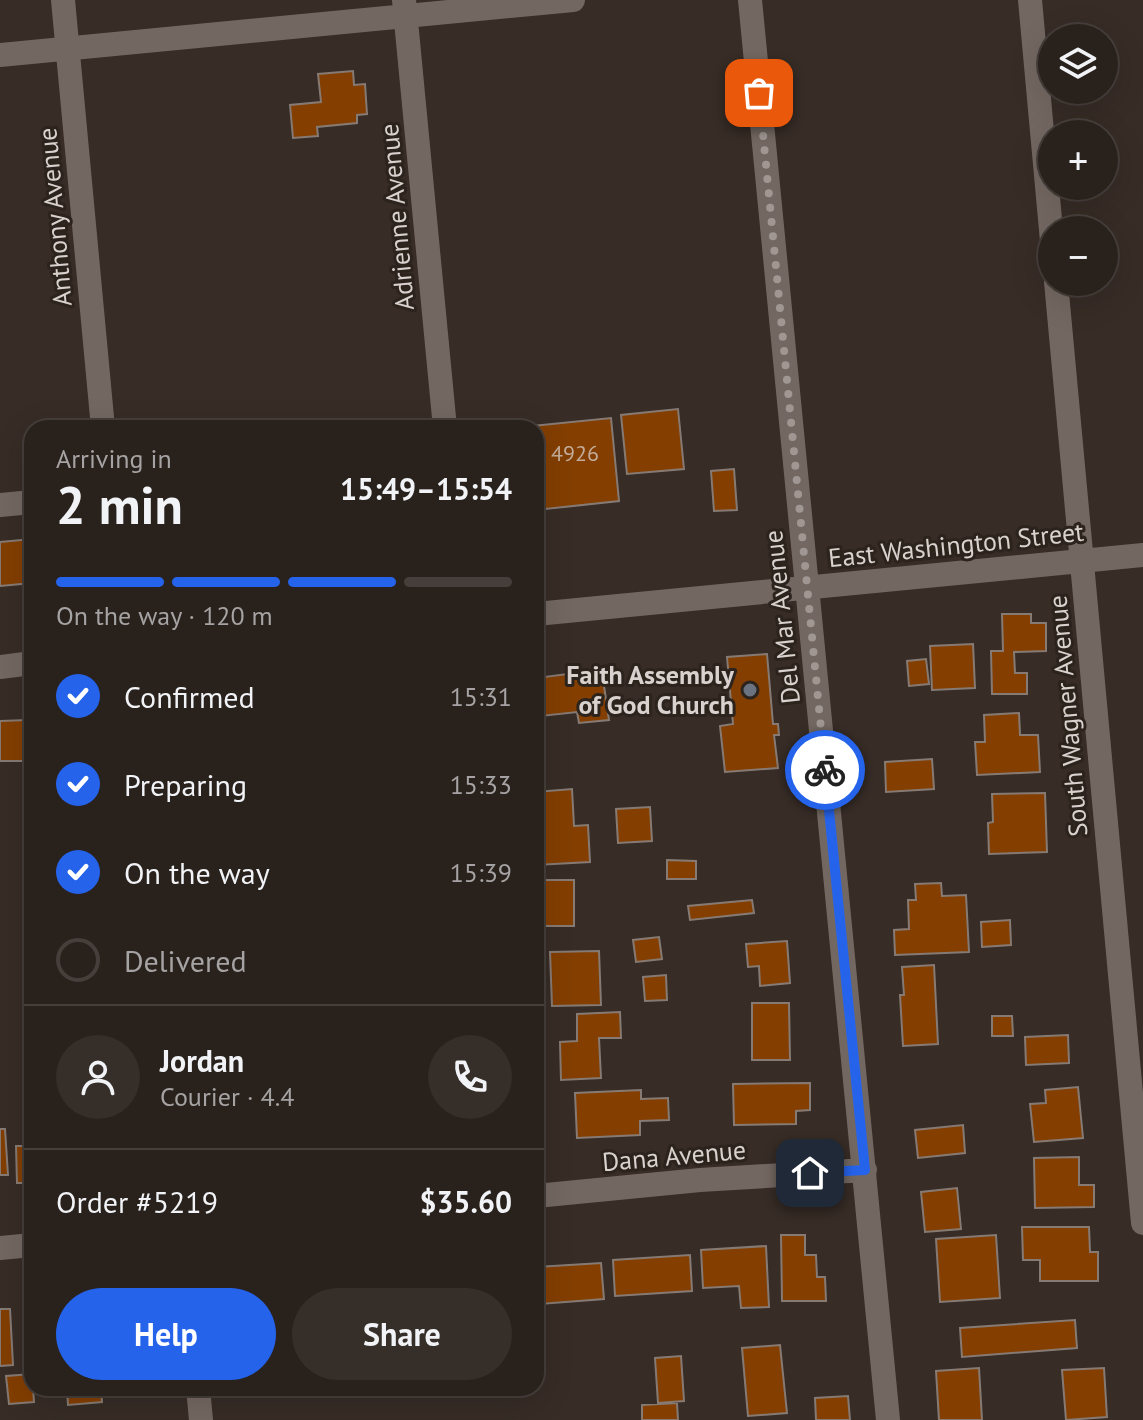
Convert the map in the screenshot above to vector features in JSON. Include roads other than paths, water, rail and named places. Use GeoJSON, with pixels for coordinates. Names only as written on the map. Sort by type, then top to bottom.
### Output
{"type":"FeatureCollection","features":[{"type":"Feature","properties":{"kind":"street","name":"Anthony Avenue"},"geometry":{"type":"LineString","coordinates":[[63,0],[102,420]]}},
{"type":"Feature","properties":{"kind":"street"},"geometry":{"type":"LineString","coordinates":[[0,55],[405,8],[573,0]]}},
{"type":"Feature","properties":{"kind":"street","name":"Del Mar Avenue"},"geometry":{"type":"LineString","coordinates":[[750,0],[888,1420]]}},
{"type":"Feature","properties":{"kind":"street"},"geometry":{"type":"LineString","coordinates":[[1030,0],[1050,216]]}},
{"type":"Feature","properties":{"kind":"street","name":"Adrienne Avenue"},"geometry":{"type":"LineString","coordinates":[[405,8],[444,420]]}},
{"type":"Feature","properties":{"kind":"street","name":"South Wagner Avenue"},"geometry":{"type":"LineString","coordinates":[[1057,296],[1143,1223]]}},
{"type":"Feature","properties":{"kind":"street"},"geometry":{"type":"LineString","coordinates":[[0,505],[24,503]]}},
{"type":"Feature","properties":{"kind":"street","name":"East Washington Street"},"geometry":{"type":"LineString","coordinates":[[544,613],[1143,555]]}},
{"type":"Feature","properties":{"kind":"street"},"geometry":{"type":"LineString","coordinates":[[0,667],[24,664]]}},
{"type":"Feature","properties":{"kind":"street","name":"Dana Avenue"},"geometry":{"type":"LineString","coordinates":[[544,1195],[700,1180],[865,1170]]}},
{"type":"Feature","properties":{"kind":"street"},"geometry":{"type":"LineString","coordinates":[[0,1248],[24,1246]]}},
{"type":"Feature","properties":{"kind":"street"},"geometry":{"type":"LineString","coordinates":[[199,1396],[201,1420]]}},
{"type":"Feature","properties":{"kind":"place","name":"Faith Assembly of God Church"},"geometry":{"type":"Point","coordinates":[750,690]}}]}
